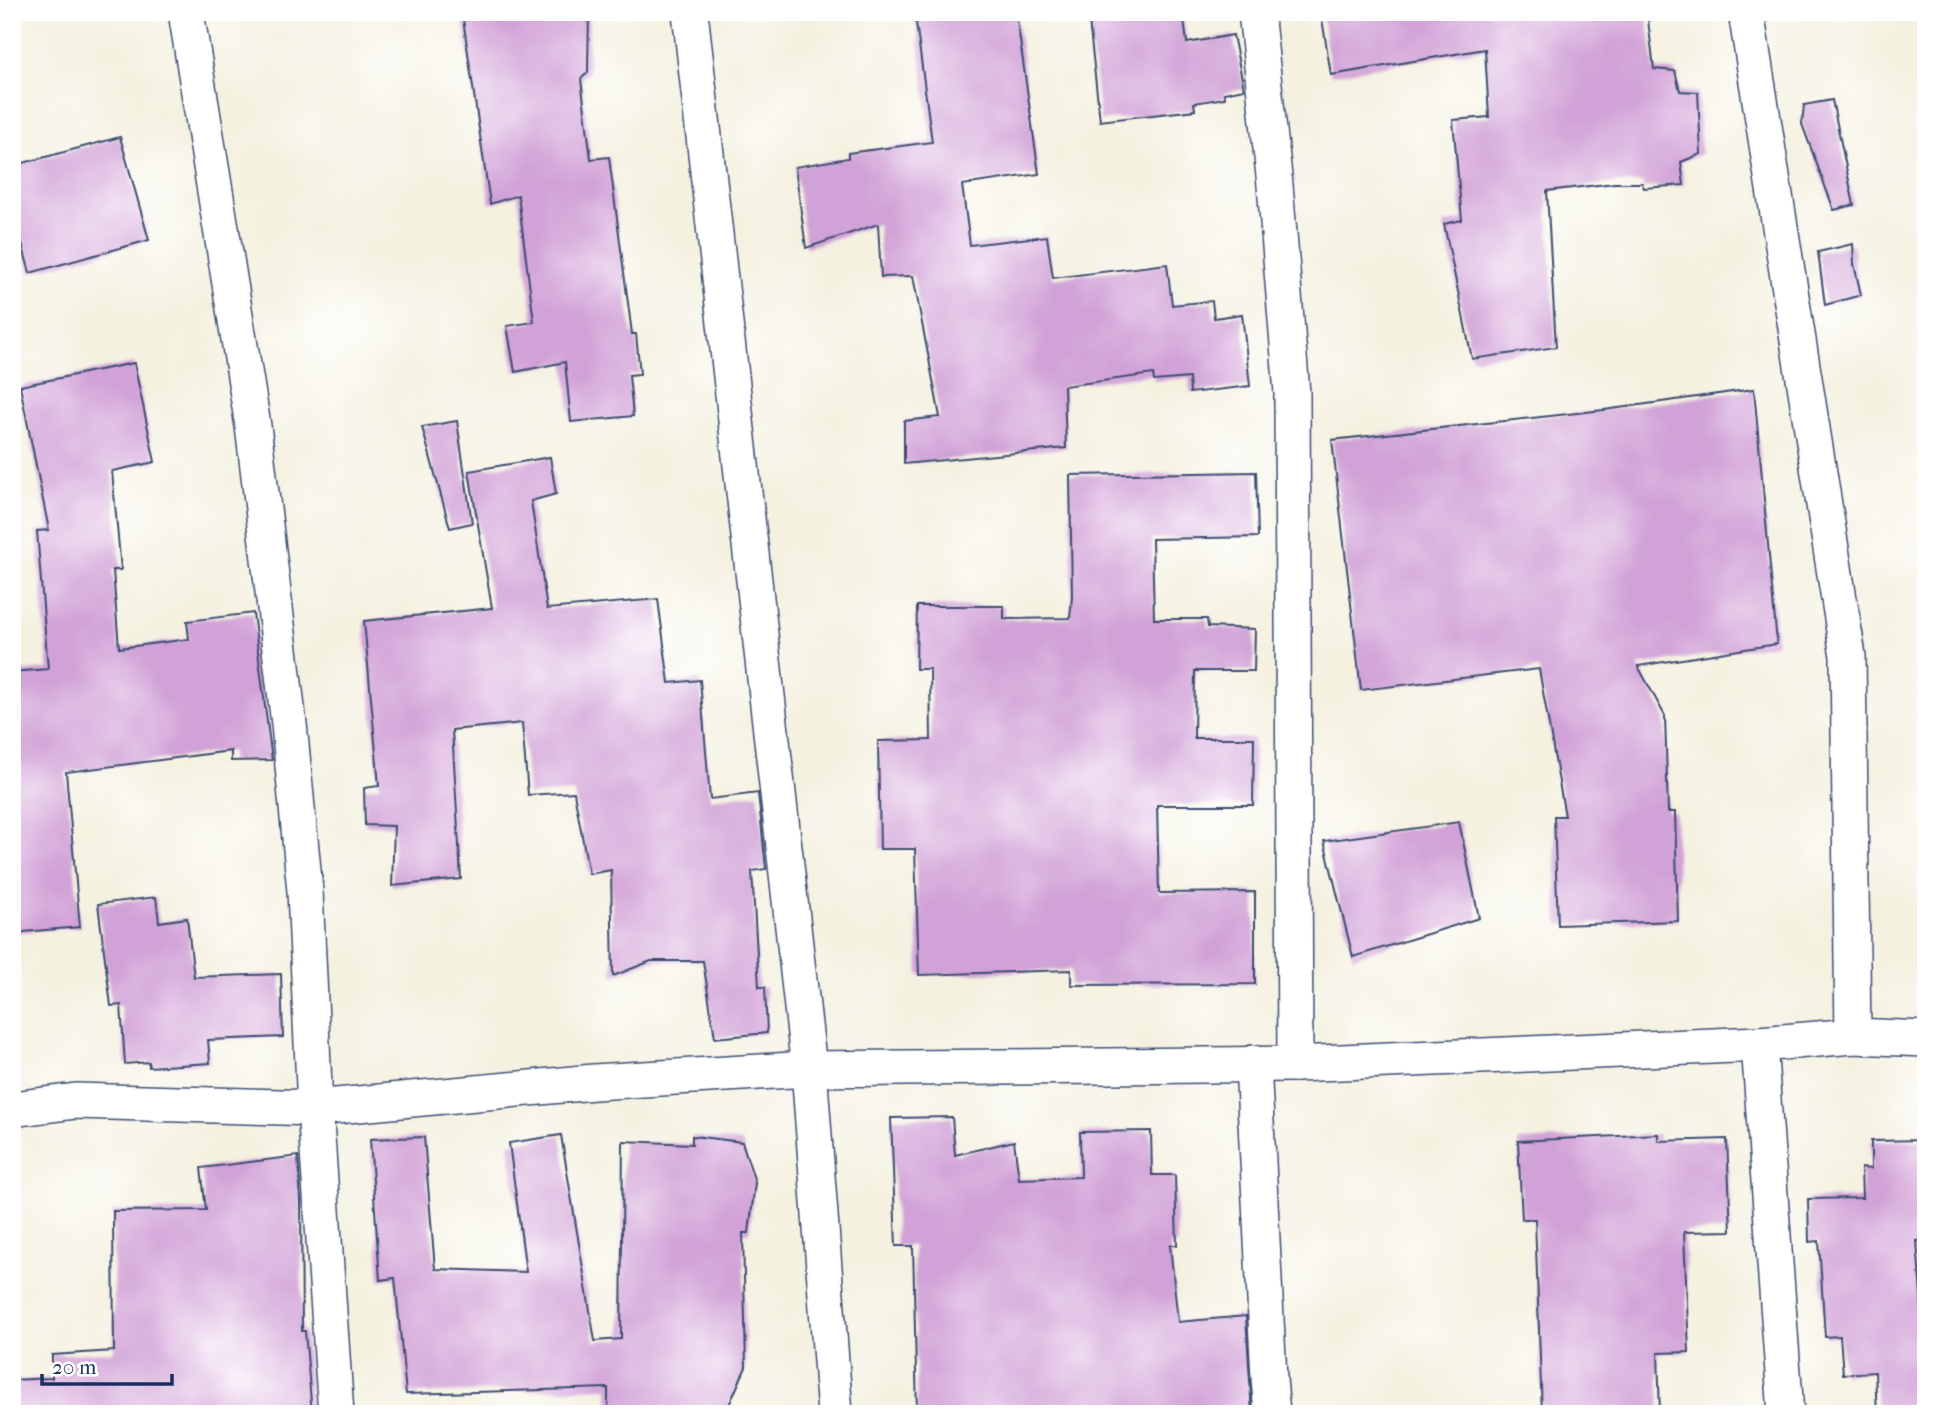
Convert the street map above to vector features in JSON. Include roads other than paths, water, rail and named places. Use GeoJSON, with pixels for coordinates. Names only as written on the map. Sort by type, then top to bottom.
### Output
{"type":"FeatureCollection","features":[{"type":"Feature","properties":{"kind":"street"},"geometry":{"type":"LineString","coordinates":[[186,12],[253,426],[286,696],[305,891],[315,1108],[336,1414]]}},
{"type":"Feature","properties":{"kind":"street"},"geometry":{"type":"LineString","coordinates":[[690,12],[809,1069],[835,1414]]}},
{"type":"Feature","properties":{"kind":"street"},"geometry":{"type":"LineString","coordinates":[[1256,12],[1275,185],[1292,393],[1295,1063]]}},
{"type":"Feature","properties":{"kind":"street"},"geometry":{"type":"LineString","coordinates":[[1746,12],[1847,656],[1853,1036]]}},
{"type":"Feature","properties":{"kind":"street"},"geometry":{"type":"LineString","coordinates":[[12,1109],[76,1101],[315,1108],[594,1082],[809,1069],[1295,1063],[1759,1044],[1853,1036],[1926,1039]]}},
{"type":"Feature","properties":{"kind":"street"},"geometry":{"type":"LineString","coordinates":[[1759,1044],[1786,1414]]}},
{"type":"Feature","properties":{"kind":"street"},"geometry":{"type":"LineString","coordinates":[[1253,1063],[1272,1414]]}}]}
